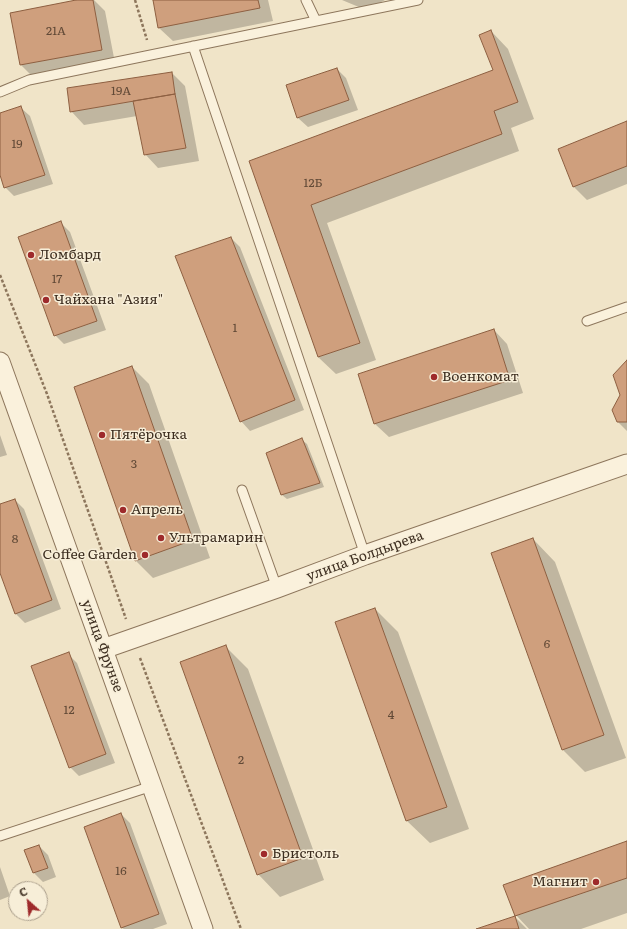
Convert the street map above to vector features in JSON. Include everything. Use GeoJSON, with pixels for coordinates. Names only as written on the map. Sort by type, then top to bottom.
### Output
{"type":"FeatureCollection","features":[{"type":"Feature","properties":{"kind":"street","name":"улица Фрунзе"},"geometry":{"type":"LineString","coordinates":[[0,362],[203,929]]}},
{"type":"Feature","properties":{"kind":"street","name":"улица Болдырева"},"geometry":{"type":"LineString","coordinates":[[103,649],[277,588],[365,555],[627,464]]}},
{"type":"Feature","properties":{"kind":"lane"},"geometry":{"type":"LineString","coordinates":[[306,0],[316,21]]}},
{"type":"Feature","properties":{"kind":"lane"},"geometry":{"type":"LineString","coordinates":[[0,92],[29,80],[418,0]]}},
{"type":"Feature","properties":{"kind":"lane"},"geometry":{"type":"LineString","coordinates":[[192,46],[365,555]]}},
{"type":"Feature","properties":{"kind":"lane"},"geometry":{"type":"LineString","coordinates":[[587,321],[627,307]]}},
{"type":"Feature","properties":{"kind":"lane"},"geometry":{"type":"LineString","coordinates":[[242,490],[277,588]]}},
{"type":"Feature","properties":{"kind":"lane"},"geometry":{"type":"LineString","coordinates":[[0,836],[152,786]]}},
{"type":"Feature","properties":{"kind":"path"},"geometry":{"type":"LineString","coordinates":[[135,0],[151,55]]}},
{"type":"Feature","properties":{"kind":"path"},"geometry":{"type":"LineString","coordinates":[[0,275],[47,394],[133,638],[241,929]]}},
{"type":"Feature","properties":{"kind":"building"},"geometry":{"type":"Polygon","coordinates":[[[76,0],[93,0],[102,50],[20,65],[10,13],[76,0]]]}},
{"type":"Feature","properties":{"kind":"building"},"geometry":{"type":"Polygon","coordinates":[[[153,0],[258,0],[260,8],[158,28],[153,0]]]}},
{"type":"Feature","properties":{"kind":"building"},"geometry":{"type":"Polygon","coordinates":[[[491,30],[518,102],[494,111],[502,134],[311,205],[360,343],[318,357],[249,161],[493,70],[479,35],[491,30]]]}},
{"type":"Feature","properties":{"kind":"building"},"geometry":{"type":"Polygon","coordinates":[[[337,68],[349,100],[297,118],[286,85],[337,68]]]}},
{"type":"Feature","properties":{"kind":"building"},"geometry":{"type":"Polygon","coordinates":[[[172,72],[175,94],[70,112],[67,88],[172,72]]]}},
{"type":"Feature","properties":{"kind":"building"},"geometry":{"type":"Polygon","coordinates":[[[175,94],[186,148],[144,155],[133,101],[175,94]]]}},
{"type":"Feature","properties":{"kind":"building"},"geometry":{"type":"Polygon","coordinates":[[[21,106],[45,175],[4,188],[0,175],[0,113],[21,106]]]}},
{"type":"Feature","properties":{"kind":"building"},"geometry":{"type":"Polygon","coordinates":[[[627,121],[627,166],[573,187],[558,149],[627,121]]]}},
{"type":"Feature","properties":{"kind":"building"},"geometry":{"type":"Polygon","coordinates":[[[61,221],[97,321],[54,336],[18,237],[61,221]]]}},
{"type":"Feature","properties":{"kind":"building"},"geometry":{"type":"Polygon","coordinates":[[[231,237],[295,400],[240,422],[175,256],[231,237]]]}},
{"type":"Feature","properties":{"kind":"building","name":"Военкомат"},"geometry":{"type":"Polygon","coordinates":[[[494,329],[510,380],[374,424],[358,374],[494,329]]]}},
{"type":"Feature","properties":{"kind":"building"},"geometry":{"type":"Polygon","coordinates":[[[627,360],[627,422],[617,422],[612,410],[620,395],[613,375],[627,360]]]}},
{"type":"Feature","properties":{"kind":"building"},"geometry":{"type":"Polygon","coordinates":[[[132,366],[193,540],[135,561],[74,387],[132,366]]]}},
{"type":"Feature","properties":{"kind":"building"},"geometry":{"type":"Polygon","coordinates":[[[302,438],[320,483],[281,495],[266,453],[302,438]]]}},
{"type":"Feature","properties":{"kind":"building"},"geometry":{"type":"Polygon","coordinates":[[[15,499],[52,600],[15,614],[0,573],[0,504],[15,499]]]}},
{"type":"Feature","properties":{"kind":"building"},"geometry":{"type":"Polygon","coordinates":[[[533,538],[604,735],[562,750],[491,553],[533,538]]]}},
{"type":"Feature","properties":{"kind":"building"},"geometry":{"type":"Polygon","coordinates":[[[375,608],[447,807],[406,821],[335,622],[375,608]]]}},
{"type":"Feature","properties":{"kind":"building"},"geometry":{"type":"Polygon","coordinates":[[[226,645],[303,858],[257,875],[180,662],[226,645]]]}},
{"type":"Feature","properties":{"kind":"building"},"geometry":{"type":"Polygon","coordinates":[[[69,652],[106,754],[69,768],[31,666],[69,652]]]}},
{"type":"Feature","properties":{"kind":"building"},"geometry":{"type":"Polygon","coordinates":[[[121,813],[159,914],[121,928],[84,827],[121,813]]]}},
{"type":"Feature","properties":{"kind":"building"},"geometry":{"type":"Polygon","coordinates":[[[627,841],[627,878],[515,916],[503,885],[627,841]]]}},
{"type":"Feature","properties":{"kind":"building"},"geometry":{"type":"Polygon","coordinates":[[[39,845],[48,868],[33,873],[24,850],[39,845]]]}},
{"type":"Feature","properties":{"kind":"building"},"geometry":{"type":"Polygon","coordinates":[[[515,916],[519,929],[476,929],[515,916]]]}},
{"type":"Feature","properties":{"kind":"place","name":"Ломбард"},"geometry":{"type":"Point","coordinates":[31,255]}},
{"type":"Feature","properties":{"kind":"place","name":"Чайхана \"Азия\""},"geometry":{"type":"Point","coordinates":[46,300]}},
{"type":"Feature","properties":{"kind":"place","name":"Военкомат"},"geometry":{"type":"Point","coordinates":[434,377]}},
{"type":"Feature","properties":{"kind":"place","name":"Пятёрочка"},"geometry":{"type":"Point","coordinates":[102,435]}},
{"type":"Feature","properties":{"kind":"place","name":"Апрель"},"geometry":{"type":"Point","coordinates":[123,510]}},
{"type":"Feature","properties":{"kind":"place","name":"Ультрамарин"},"geometry":{"type":"Point","coordinates":[161,538]}},
{"type":"Feature","properties":{"kind":"place","name":"Coffee Garden"},"geometry":{"type":"Point","coordinates":[145,555]}},
{"type":"Feature","properties":{"kind":"place","name":"Бристоль"},"geometry":{"type":"Point","coordinates":[264,854]}},
{"type":"Feature","properties":{"kind":"place","name":"Магнит"},"geometry":{"type":"Point","coordinates":[596,882]}}]}
